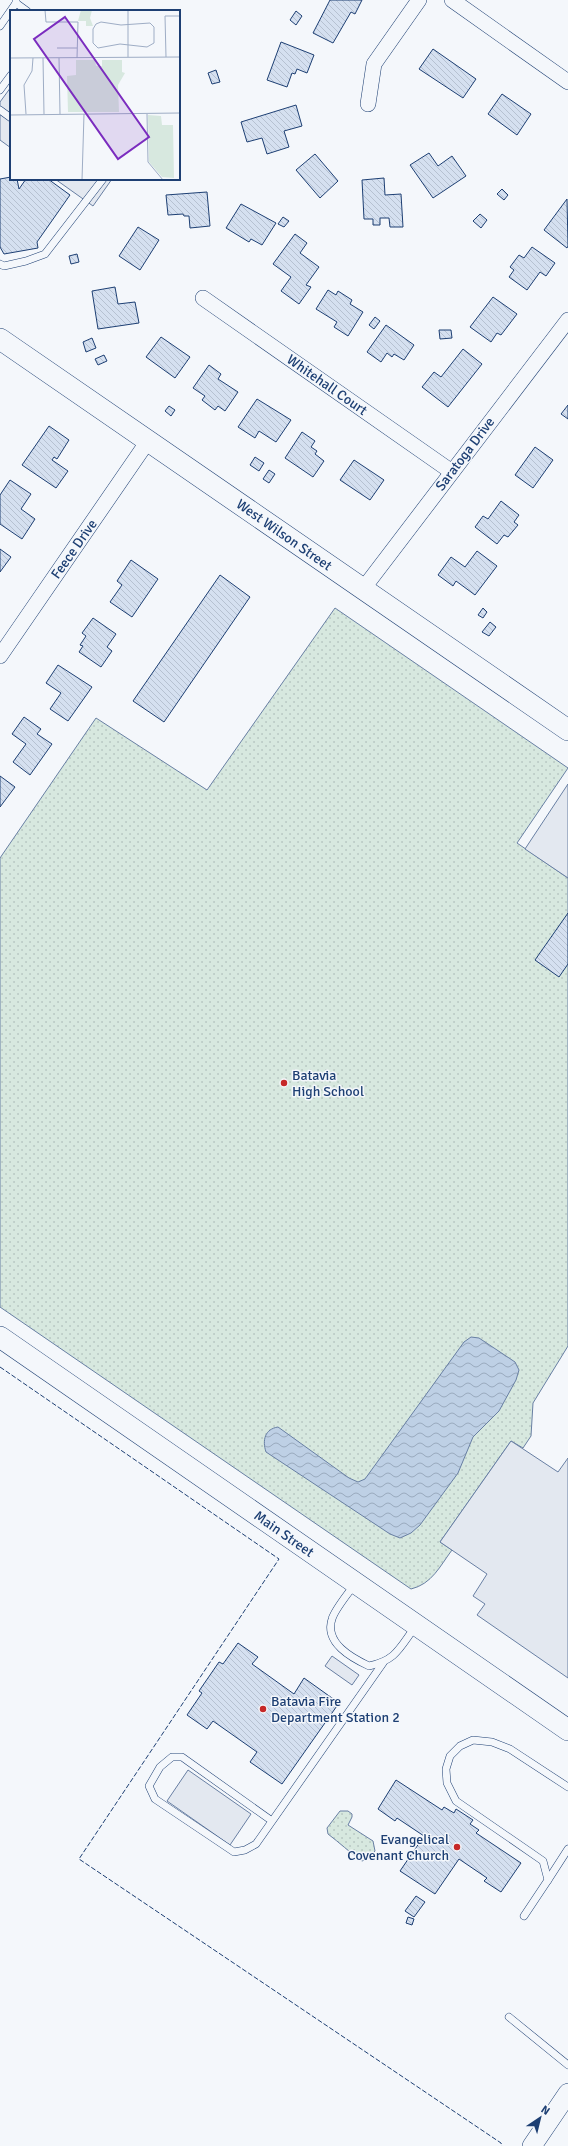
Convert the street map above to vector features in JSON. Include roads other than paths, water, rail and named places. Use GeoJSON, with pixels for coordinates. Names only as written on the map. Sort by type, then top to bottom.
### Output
{"type":"FeatureCollection","features":[{"type":"Feature","properties":{"kind":"main road","name":"West Wilson Street"},"geometry":{"type":"LineString","coordinates":[[0,339],[568,730]]}},
{"type":"Feature","properties":{"kind":"main road","name":"Main Street"},"geometry":{"type":"LineString","coordinates":[[0,1338],[568,1730]]}},
{"type":"Feature","properties":{"kind":"street"},"geometry":{"type":"LineString","coordinates":[[368,104],[374,64],[419,0]]}},
{"type":"Feature","properties":{"kind":"street"},"geometry":{"type":"LineString","coordinates":[[452,0],[568,82]]}},
{"type":"Feature","properties":{"kind":"street","name":"Whitehall Court"},"geometry":{"type":"LineString","coordinates":[[203,298],[452,472]]}},
{"type":"Feature","properties":{"kind":"street","name":"Saratoga Drive"},"geometry":{"type":"LineString","coordinates":[[363,589],[568,320]]}},
{"type":"Feature","properties":{"kind":"street","name":"Feece Drive"},"geometry":{"type":"LineString","coordinates":[[0,656],[148,442]]}},
{"type":"Feature","properties":{"kind":"street"},"geometry":{"type":"LineString","coordinates":[[532,2146],[568,2093]]}},
{"type":"Feature","properties":{"kind":"lane"},"geometry":{"type":"LineString","coordinates":[[16,2],[25,10]]}},
{"type":"Feature","properties":{"kind":"lane"},"geometry":{"type":"LineString","coordinates":[[0,26],[10,11]]}},
{"type":"Feature","properties":{"kind":"lane"},"geometry":{"type":"LineString","coordinates":[[0,90],[10,76]]}},
{"type":"Feature","properties":{"kind":"lane"},"geometry":{"type":"LineString","coordinates":[[0,110],[10,117]]}},
{"type":"Feature","properties":{"kind":"lane"},"geometry":{"type":"LineString","coordinates":[[0,264],[4,266],[19,263],[45,254],[100,180]]}},
{"type":"Feature","properties":{"kind":"lane"},"geometry":{"type":"LineString","coordinates":[[355,1583],[331,1619],[332,1634],[337,1646],[353,1658],[369,1666],[383,1663]]}},
{"type":"Feature","properties":{"kind":"lane"},"geometry":{"type":"LineString","coordinates":[[272,1821],[182,1757],[172,1757],[160,1767],[149,1786],[155,1799],[234,1852],[245,1850],[256,1844],[383,1663],[396,1653],[416,1625]]}},
{"type":"Feature","properties":{"kind":"lane"},"geometry":{"type":"LineString","coordinates":[[548,1880],[543,1861],[456,1801],[447,1783],[446,1769],[450,1756],[460,1746],[473,1740],[492,1742],[510,1749],[568,1787]]}},
{"type":"Feature","properties":{"kind":"lane"},"geometry":{"type":"LineString","coordinates":[[524,1916],[568,1849]]}},
{"type":"Feature","properties":{"kind":"lane"},"geometry":{"type":"LineString","coordinates":[[509,2017],[568,2065]]}},
{"type":"Feature","properties":{"kind":"water"},"geometry":{"type":"Polygon","coordinates":[[[471,1337],[479,1338],[515,1362],[519,1370],[516,1380],[499,1411],[473,1437],[458,1473],[420,1525],[411,1533],[400,1538],[390,1534],[266,1452],[264,1443],[267,1433],[278,1427],[349,1478],[358,1482],[365,1479],[464,1342],[471,1337]]]}},
{"type":"Feature","properties":{"kind":"place","name":"Batavia High School"},"geometry":{"type":"Point","coordinates":[284,1083]}},
{"type":"Feature","properties":{"kind":"place","name":"Batavia Fire Department Station 2"},"geometry":{"type":"Point","coordinates":[263,1709]}},
{"type":"Feature","properties":{"kind":"place","name":"Evangelical Covenant Church"},"geometry":{"type":"Point","coordinates":[457,1847]}}]}
